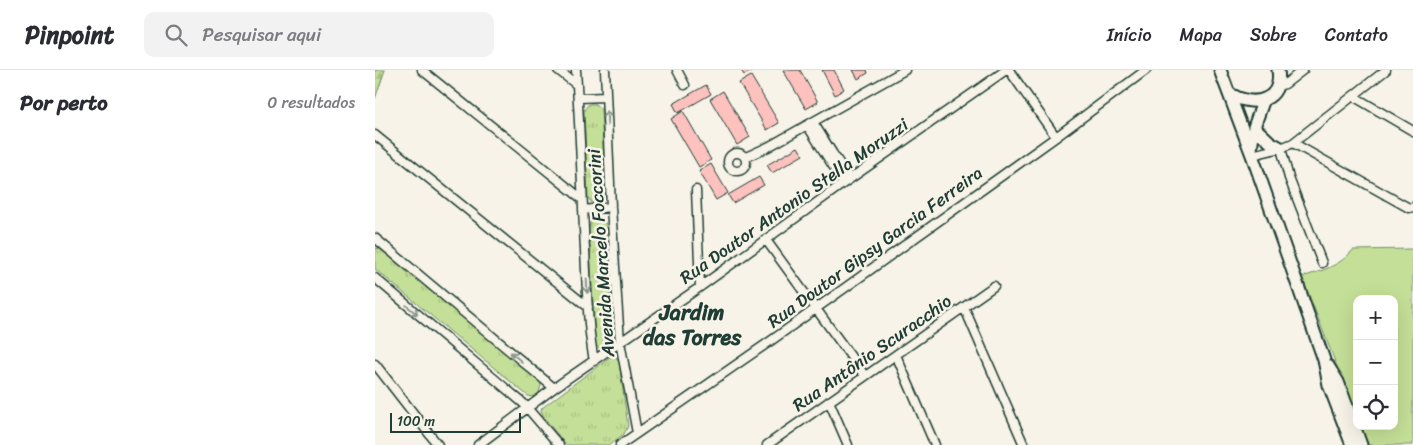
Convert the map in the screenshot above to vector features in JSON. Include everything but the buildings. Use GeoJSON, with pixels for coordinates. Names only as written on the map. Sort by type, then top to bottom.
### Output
{"type":"FeatureCollection","features":[{"type":"Feature","properties":{"kind":"main road"},"geometry":{"type":"LineString","coordinates":[[1252,153],[1254,127],[1264,100],[1277,86],[1279,79],[1277,70]]}},
{"type":"Feature","properties":{"kind":"main road"},"geometry":{"type":"LineString","coordinates":[[1223,72],[1324,360],[1329,385],[1352,445]]}},
{"type":"Feature","properties":{"kind":"main road"},"geometry":{"type":"LineString","coordinates":[[1230,94],[1249,102],[1264,100]]}},
{"type":"Feature","properties":{"kind":"main road"},"geometry":{"type":"LineString","coordinates":[[1254,127],[1270,142],[1281,148]]}},
{"type":"Feature","properties":{"kind":"main road"},"geometry":{"type":"LineString","coordinates":[[1324,360],[1338,382],[1361,445]]}},
{"type":"Feature","properties":{"kind":"street"},"geometry":{"type":"LineString","coordinates":[[421,70],[582,199]]}},
{"type":"Feature","properties":{"kind":"street"},"geometry":{"type":"LineString","coordinates":[[558,70],[577,85]]}},
{"type":"Feature","properties":{"kind":"street","name":"Avenida Marcelo Foccorini"},"geometry":{"type":"LineString","coordinates":[[576,70],[579,98],[588,307],[594,361]]}},
{"type":"Feature","properties":{"kind":"street","name":"Avenida Marcelo Foccorini"},"geometry":{"type":"LineString","coordinates":[[605,70],[611,207],[620,342],[637,432]]}},
{"type":"Feature","properties":{"kind":"street"},"geometry":{"type":"LineString","coordinates":[[677,70],[685,85]]}},
{"type":"Feature","properties":{"kind":"street"},"geometry":{"type":"LineString","coordinates":[[745,157],[768,147],[905,70]]}},
{"type":"Feature","properties":{"kind":"street"},"geometry":{"type":"LineString","coordinates":[[1007,70],[1056,137]]}},
{"type":"Feature","properties":{"kind":"street","name":"Rua Doutor Antonio Stella Moruzzi"},"geometry":{"type":"LineString","coordinates":[[478,445],[554,388],[1007,70]]}},
{"type":"Feature","properties":{"kind":"street","name":"Rua Doutor Gipsy Garcia Ferreira"},"geometry":{"type":"LineString","coordinates":[[622,444],[1056,137],[1146,70]]}},
{"type":"Feature","properties":{"kind":"street"},"geometry":{"type":"LineString","coordinates":[[1277,86],[1285,84],[1303,70]]}},
{"type":"Feature","properties":{"kind":"street"},"geometry":{"type":"LineString","coordinates":[[1252,153],[1281,148],[1293,143],[1386,70]]}},
{"type":"Feature","properties":{"kind":"street"},"geometry":{"type":"LineString","coordinates":[[1353,96],[1413,131]]}},
{"type":"Feature","properties":{"kind":"street"},"geometry":{"type":"LineString","coordinates":[[579,98],[605,97]]}},
{"type":"Feature","properties":{"kind":"street"},"geometry":{"type":"LineString","coordinates":[[810,123],[833,154],[847,181]]}},
{"type":"Feature","properties":{"kind":"street"},"geometry":{"type":"LineString","coordinates":[[375,136],[588,307]]}},
{"type":"Feature","properties":{"kind":"street"},"geometry":{"type":"LineString","coordinates":[[1293,143],[1409,208],[1413,207]]}},
{"type":"Feature","properties":{"kind":"street"},"geometry":{"type":"LineString","coordinates":[[1281,148],[1289,178],[1321,263]]}},
{"type":"Feature","properties":{"kind":"street"},"geometry":{"type":"LineString","coordinates":[[696,190],[700,287]]}},
{"type":"Feature","properties":{"kind":"street"},"geometry":{"type":"LineString","coordinates":[[583,210],[611,207]]}},
{"type":"Feature","properties":{"kind":"street"},"geometry":{"type":"LineString","coordinates":[[375,238],[554,388]]}},
{"type":"Feature","properties":{"kind":"street"},"geometry":{"type":"LineString","coordinates":[[766,240],[814,309],[865,376]]}},
{"type":"Feature","properties":{"kind":"street"},"geometry":{"type":"LineString","coordinates":[[375,278],[528,408],[559,445]]}},
{"type":"Feature","properties":{"kind":"street","name":"Rua Antônio Scuracchio"},"geometry":{"type":"LineString","coordinates":[[767,445],[994,286]]}},
{"type":"Feature","properties":{"kind":"street"},"geometry":{"type":"LineString","coordinates":[[964,307],[1024,445]]}},
{"type":"Feature","properties":{"kind":"street"},"geometry":{"type":"LineString","coordinates":[[896,355],[935,445]]}},
{"type":"Feature","properties":{"kind":"street"},"geometry":{"type":"LineString","coordinates":[[375,364],[438,445]]}},
{"type":"Feature","properties":{"kind":"street"},"geometry":{"type":"LineString","coordinates":[[829,401],[848,445]]}},
{"type":"Feature","properties":{"kind":"green space"},"geometry":{"type":"Polygon","coordinates":[[[375,70],[385,70],[375,99],[375,70]]]}},
{"type":"Feature","properties":{"kind":"green space"},"geometry":{"type":"Polygon","coordinates":[[[590,104],[595,104],[601,109],[606,196],[602,203],[596,204],[591,202],[588,197],[584,110],[590,104]]]}},
{"type":"Feature","properties":{"kind":"green space"},"geometry":{"type":"Polygon","coordinates":[[[597,218],[603,220],[606,224],[612,336],[608,344],[600,348],[595,343],[589,228],[591,221],[597,218]]]}},
{"type":"Feature","properties":{"kind":"green space"},"geometry":{"type":"Polygon","coordinates":[[[375,248],[381,249],[540,382],[539,393],[534,397],[528,396],[375,269],[375,248]]]}},
{"type":"Feature","properties":{"kind":"green space"},"geometry":{"type":"Polygon","coordinates":[[[1413,249],[1413,445],[1367,445],[1361,430],[1398,430],[1398,295],[1353,295],[1353,408],[1302,277],[1336,264],[1353,250],[1413,249]]]}},
{"type":"Feature","properties":{"kind":"green space"},"geometry":{"type":"Polygon","coordinates":[[[613,356],[619,362],[628,426],[624,434],[609,445],[566,445],[542,415],[542,408],[613,356]]]}},
{"type":"Feature","properties":{"kind":"district","name":"Jardim das Torres"},"geometry":{"type":"Point","coordinates":[692,324]}}]}
